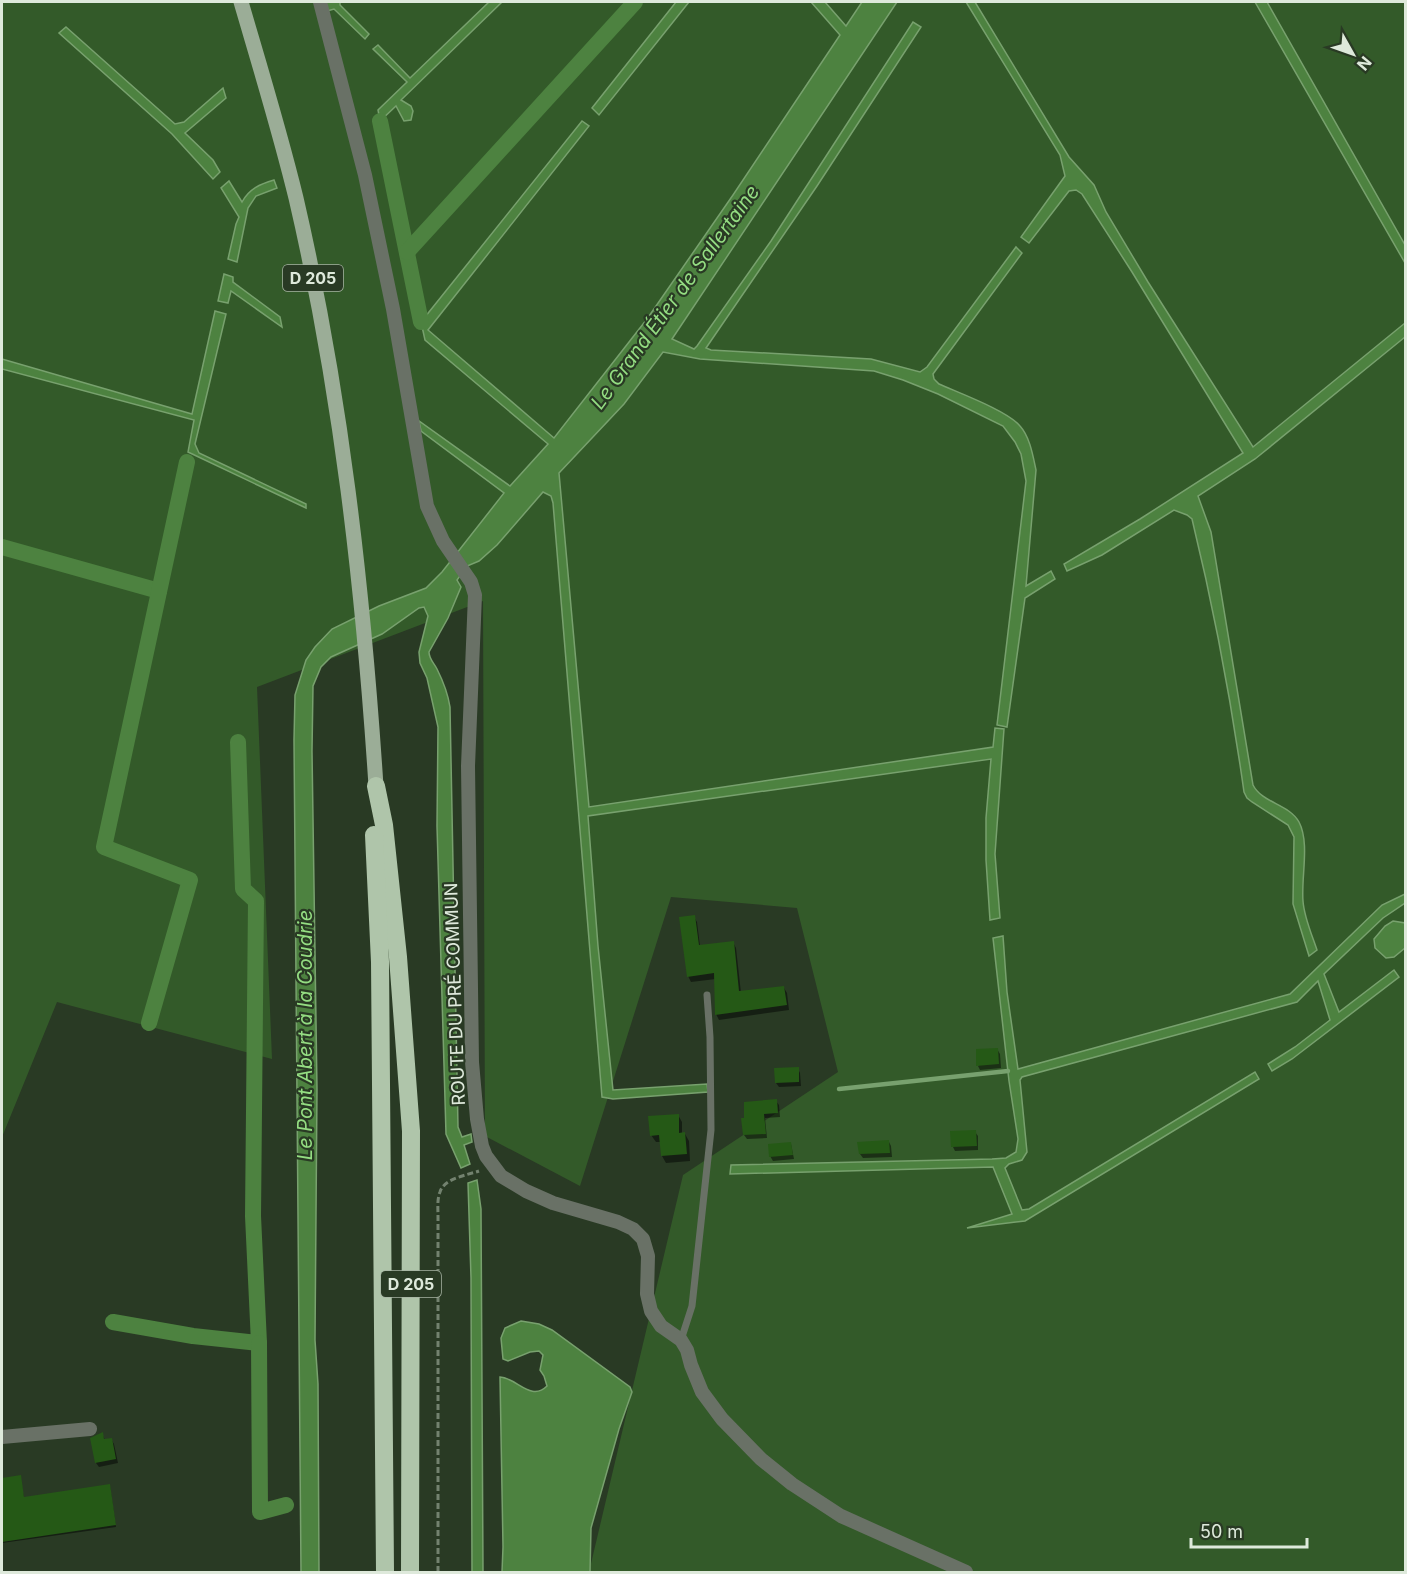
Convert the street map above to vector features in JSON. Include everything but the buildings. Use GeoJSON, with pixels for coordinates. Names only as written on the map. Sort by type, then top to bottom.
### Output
{"type":"FeatureCollection","features":[{"type":"Feature","properties":{"kind":"highway","name":"D 205"},"geometry":{"type":"LineString","coordinates":[[376,786],[373,827],[380,962],[385,1572]]}},
{"type":"Feature","properties":{"kind":"highway","name":"D 205"},"geometry":{"type":"LineString","coordinates":[[376,786],[384,825],[411,1131],[410,1572]]}},
{"type":"Feature","properties":{"kind":"main road","name":"D 205"},"geometry":{"type":"LineString","coordinates":[[242,2],[290,175],[334,392],[358,561],[376,786]]}},
{"type":"Feature","properties":{"kind":"street","name":"ROUTE DU PRÉ COMMUN"},"geometry":{"type":"LineString","coordinates":[[320,2],[367,187],[393,309],[427,506],[443,541],[471,582],[474,595],[468,766],[472,1062],[482,1146],[491,1166]]}},
{"type":"Feature","properties":{"kind":"street"},"geometry":{"type":"LineString","coordinates":[[491,1166],[501,1176],[526,1191],[553,1203],[618,1222],[633,1229],[643,1239],[648,1256],[647,1294],[651,1311],[661,1326],[681,1340],[687,1350],[702,1392],[722,1419],[761,1459],[792,1484],[841,1516],[966,1572]]}},
{"type":"Feature","properties":{"kind":"street"},"geometry":{"type":"LineString","coordinates":[[2,1437],[90,1429]]}},
{"type":"Feature","properties":{"kind":"lane"},"geometry":{"type":"LineString","coordinates":[[681,1340],[692,1305],[711,1130],[707,995]]}},
{"type":"Feature","properties":{"kind":"path"},"geometry":{"type":"LineString","coordinates":[[438,1572],[438,1217],[440,1192],[443,1185],[450,1181],[491,1166]]}},
{"type":"Feature","properties":{"kind":"shaded area"},"geometry":{"type":"Polygon","coordinates":[[[2,2],[1405,2],[1405,1572],[589,1572],[683,1175],[838,1072],[797,908],[671,897],[580,1186],[485,1136],[483,601],[257,687],[272,1059],[57,1002],[2,1137],[2,2]]]}},
{"type":"Feature","properties":{"kind":"water"},"geometry":{"type":"Polygon","coordinates":[[[325,2],[340,2],[340,5],[369,34],[365,39],[334,9],[327,11],[325,2]]]}},
{"type":"Feature","properties":{"kind":"water"},"geometry":{"type":"Polygon","coordinates":[[[489,2],[502,2],[401,100],[411,106],[413,111],[411,120],[404,121],[396,106],[380,121],[378,110],[407,82],[373,49],[378,45],[410,78],[489,2]]]}},
{"type":"Feature","properties":{"kind":"water"},"geometry":{"type":"Polygon","coordinates":[[[676,2],[689,2],[599,115],[592,108],[676,2]]]}},
{"type":"Feature","properties":{"kind":"water"},"geometry":{"type":"Polygon","coordinates":[[[811,2],[825,2],[846,26],[862,2],[897,2],[672,339],[694,349],[697,346],[771,241],[913,22],[921,27],[817,186],[706,348],[871,359],[920,372],[927,367],[1016,247],[1022,253],[933,374],[939,384],[1005,414],[1023,430],[1031,447],[1036,470],[1026,586],[1051,571],[1055,579],[1025,598],[1007,727],[997,725],[1026,481],[1021,454],[1003,426],[938,394],[874,371],[700,359],[663,352],[624,404],[559,473],[589,807],[993,747],[995,728],[1004,729],[995,854],[1000,918],[990,920],[986,860],[986,818],[991,759],[588,816],[598,946],[613,1090],[707,1084],[708,1092],[613,1099],[602,1097],[553,503],[551,496],[543,492],[497,545],[479,561],[467,566],[457,580],[461,587],[448,618],[429,652],[443,683],[450,707],[458,1127],[462,1137],[471,1134],[472,1142],[464,1145],[470,1164],[461,1168],[446,1134],[437,826],[438,727],[427,678],[420,663],[419,652],[428,616],[424,607],[419,608],[382,634],[331,657],[321,667],[313,686],[312,751],[317,1089],[315,1340],[318,1384],[319,1572],[301,1572],[294,740],[295,695],[306,660],[332,629],[379,606],[426,588],[442,572],[504,493],[421,431],[419,421],[510,486],[548,444],[425,340],[421,322],[582,121],[589,126],[428,330],[554,438],[647,319],[840,35],[811,2]]]}},
{"type":"Feature","properties":{"kind":"water"},"geometry":{"type":"Polygon","coordinates":[[[966,2],[975,2],[1069,157],[1094,185],[1106,212],[1148,282],[1253,447],[1405,323],[1405,337],[1255,459],[1198,496],[1211,532],[1253,785],[1263,796],[1295,816],[1302,830],[1305,850],[1304,907],[1317,950],[1309,956],[1293,904],[1294,837],[1288,825],[1252,802],[1244,792],[1221,655],[1192,519],[1174,510],[1102,555],[1067,571],[1064,564],[1140,519],[1243,453],[1082,194],[1076,190],[1069,191],[1029,243],[1021,237],[1065,176],[1060,155],[966,2]]]}},
{"type":"Feature","properties":{"kind":"water"},"geometry":{"type":"Polygon","coordinates":[[[1255,2],[1267,2],[1405,245],[1405,263],[1255,2]]]}},
{"type":"Feature","properties":{"kind":"water"},"geometry":{"type":"Polygon","coordinates":[[[66,27],[175,124],[184,122],[223,88],[226,98],[185,133],[213,160],[220,172],[213,179],[172,134],[59,33],[66,27]]]}},
{"type":"Feature","properties":{"kind":"water"},"geometry":{"type":"Polygon","coordinates":[[[274,180],[277,188],[256,196],[248,208],[237,262],[228,259],[239,217],[221,188],[229,181],[242,202],[255,188],[274,180]]]}},
{"type":"Feature","properties":{"kind":"water"},"geometry":{"type":"Polygon","coordinates":[[[224,274],[233,277],[233,282],[280,317],[282,327],[231,291],[228,303],[218,301],[224,274]]]}},
{"type":"Feature","properties":{"kind":"water"},"geometry":{"type":"Polygon","coordinates":[[[215,311],[226,314],[195,444],[199,453],[306,504],[306,508],[188,452],[194,420],[2,369],[2,359],[192,414],[215,311]]]}},
{"type":"Feature","properties":{"kind":"water"},"geometry":{"type":"Polygon","coordinates":[[[1405,894],[1405,903],[1383,918],[1324,974],[1339,1012],[1394,970],[1399,977],[1292,1059],[1272,1071],[1268,1064],[1330,1020],[1318,981],[1297,1002],[1022,1077],[1020,1080],[1027,1152],[1022,1160],[1009,1164],[1005,1168],[1022,1210],[1029,1209],[1255,1072],[1259,1079],[1025,1221],[967,1228],[1012,1214],[993,1167],[730,1174],[731,1165],[992,1159],[1006,1158],[1016,1152],[1018,1139],[993,938],[1003,936],[1007,992],[1018,1069],[1290,994],[1382,905],[1405,894]]]}},
{"type":"Feature","properties":{"kind":"water"},"geometry":{"type":"Polygon","coordinates":[[[1393,921],[1405,923],[1405,948],[1394,957],[1386,958],[1375,948],[1374,939],[1385,926],[1393,921]]]}},
{"type":"Feature","properties":{"kind":"water"},"geometry":{"type":"Polygon","coordinates":[[[477,1180],[481,1209],[483,1572],[472,1572],[471,1278],[468,1183],[477,1180]]]}},
{"type":"Feature","properties":{"kind":"water"},"geometry":{"type":"Polygon","coordinates":[[[521,1321],[539,1324],[552,1330],[630,1387],[632,1392],[591,1528],[590,1572],[502,1572],[500,1377],[535,1391],[547,1386],[540,1370],[543,1355],[539,1351],[530,1352],[508,1361],[503,1359],[501,1338],[505,1328],[521,1321]]]}},
{"type":"Feature","properties":{"kind":"waterway"},"geometry":{"type":"LineString","coordinates":[[407,252],[635,2]]}},
{"type":"Feature","properties":{"kind":"waterway"},"geometry":{"type":"LineString","coordinates":[[380,121],[421,322]]}},
{"type":"Feature","properties":{"kind":"waterway"},"geometry":{"type":"LineString","coordinates":[[149,1023],[190,880],[104,847],[187,462]]}},
{"type":"Feature","properties":{"kind":"waterway"},"geometry":{"type":"LineString","coordinates":[[2,547],[159,591]]}},
{"type":"Feature","properties":{"kind":"waterway"},"geometry":{"type":"LineString","coordinates":[[113,1322],[193,1336],[259,1343],[253,1216],[256,901],[243,889],[238,742]]}},
{"type":"Feature","properties":{"kind":"waterway"},"geometry":{"type":"LineString","coordinates":[[839,1089],[1008,1071]]}},
{"type":"Feature","properties":{"kind":"waterway"},"geometry":{"type":"LineString","coordinates":[[259,1343],[260,1512],[286,1505]]}},
{"type":"Feature","properties":{"kind":"water label","name":"Le Grand Étier de Sallertaine"},"geometry":{"type":"Point","coordinates":[675,297]}},
{"type":"Feature","properties":{"kind":"water label","name":"Le Pont Abert à la Coudrie"},"geometry":{"type":"Point","coordinates":[305,1035]}}]}
